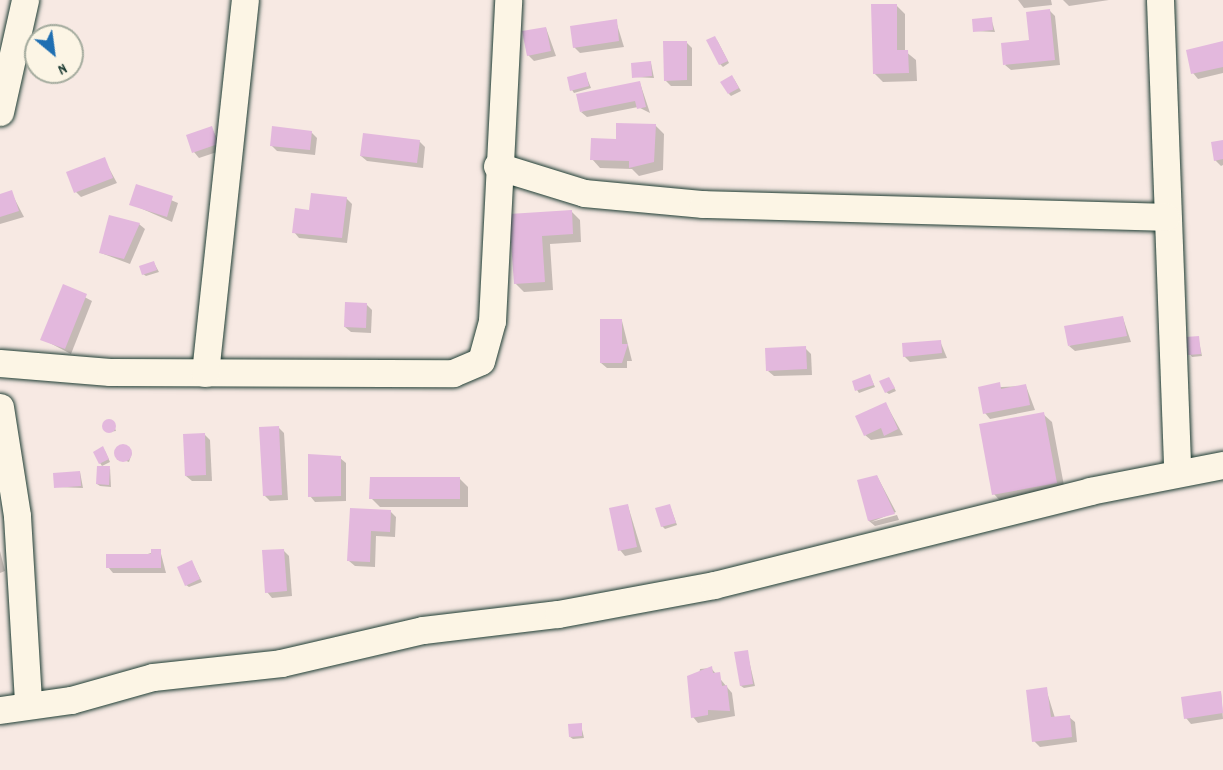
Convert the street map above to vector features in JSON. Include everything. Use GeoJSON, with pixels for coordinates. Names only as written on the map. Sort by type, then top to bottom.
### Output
{"type":"FeatureCollection","features":[{"type":"Feature","properties":{"kind":"street"},"geometry":{"type":"LineString","coordinates":[[0,112],[25,0]]}},
{"type":"Feature","properties":{"kind":"street"},"geometry":{"type":"LineString","coordinates":[[205,373],[245,0]]}},
{"type":"Feature","properties":{"kind":"street"},"geometry":{"type":"LineString","coordinates":[[0,363],[205,373],[453,373],[481,361],[492,321],[497,166],[508,0]]}},
{"type":"Feature","properties":{"kind":"street"},"geometry":{"type":"LineString","coordinates":[[1160,0],[1166,217],[1177,472]]}},
{"type":"Feature","properties":{"kind":"street"},"geometry":{"type":"LineString","coordinates":[[497,166],[584,193],[703,204],[1166,217]]}},
{"type":"Feature","properties":{"kind":"street"},"geometry":{"type":"LineString","coordinates":[[0,407],[17,516],[28,703]]}},
{"type":"Feature","properties":{"kind":"street"},"geometry":{"type":"LineString","coordinates":[[0,710],[28,703],[71,700],[153,677],[281,663],[423,630],[558,614],[714,585],[1177,472],[1223,465]]}},
{"type":"Feature","properties":{"kind":"building"},"geometry":{"type":"Polygon","coordinates":[[[871,4],[897,4],[897,50],[908,50],[909,73],[873,74],[871,4]]]}},
{"type":"Feature","properties":{"kind":"building"},"geometry":{"type":"Polygon","coordinates":[[[1050,9],[1055,60],[1003,65],[1001,43],[1029,40],[1026,12],[1050,9]]]}},
{"type":"Feature","properties":{"kind":"building"},"geometry":{"type":"Polygon","coordinates":[[[992,17],[993,30],[973,32],[972,19],[992,17]]]}},
{"type":"Feature","properties":{"kind":"building"},"geometry":{"type":"Polygon","coordinates":[[[617,19],[619,41],[573,48],[570,26],[617,19]]]}},
{"type":"Feature","properties":{"kind":"building"},"geometry":{"type":"Polygon","coordinates":[[[546,27],[551,51],[527,56],[522,31],[546,27]]]}},
{"type":"Feature","properties":{"kind":"building"},"geometry":{"type":"Polygon","coordinates":[[[715,36],[728,61],[719,65],[706,40],[715,36]]]}},
{"type":"Feature","properties":{"kind":"building"},"geometry":{"type":"Polygon","coordinates":[[[663,41],[687,41],[687,80],[664,81],[663,41]]]}},
{"type":"Feature","properties":{"kind":"building"},"geometry":{"type":"Polygon","coordinates":[[[1223,41],[1223,67],[1191,74],[1186,50],[1223,41]]]}},
{"type":"Feature","properties":{"kind":"building"},"geometry":{"type":"Polygon","coordinates":[[[651,61],[652,76],[632,78],[631,63],[651,61]]]}},
{"type":"Feature","properties":{"kind":"building"},"geometry":{"type":"Polygon","coordinates":[[[586,72],[589,86],[570,91],[567,77],[586,72]]]}},
{"type":"Feature","properties":{"kind":"building"},"geometry":{"type":"Polygon","coordinates":[[[732,75],[739,88],[728,94],[720,82],[732,75]]]}},
{"type":"Feature","properties":{"kind":"building"},"geometry":{"type":"Polygon","coordinates":[[[640,81],[646,107],[637,109],[635,101],[580,112],[576,94],[640,81]]]}},
{"type":"Feature","properties":{"kind":"building"},"geometry":{"type":"Polygon","coordinates":[[[616,123],[656,124],[654,162],[629,168],[629,161],[590,160],[591,138],[616,139],[616,123]]]}},
{"type":"Feature","properties":{"kind":"building"},"geometry":{"type":"Polygon","coordinates":[[[212,126],[218,144],[192,153],[186,135],[212,126]]]}},
{"type":"Feature","properties":{"kind":"building"},"geometry":{"type":"Polygon","coordinates":[[[272,126],[312,131],[310,150],[270,146],[272,126]]]}},
{"type":"Feature","properties":{"kind":"building"},"geometry":{"type":"Polygon","coordinates":[[[363,133],[420,140],[417,163],[360,156],[363,133]]]}},
{"type":"Feature","properties":{"kind":"building"},"geometry":{"type":"Polygon","coordinates":[[[1223,140],[1223,159],[1214,161],[1211,142],[1223,140]]]}},
{"type":"Feature","properties":{"kind":"building"},"geometry":{"type":"Polygon","coordinates":[[[105,157],[113,178],[74,193],[66,172],[105,157]]]}},
{"type":"Feature","properties":{"kind":"building"},"geometry":{"type":"Polygon","coordinates":[[[136,184],[173,196],[167,217],[129,205],[136,184]]]}},
{"type":"Feature","properties":{"kind":"building"},"geometry":{"type":"Polygon","coordinates":[[[12,190],[19,211],[0,217],[0,194],[12,190]]]}},
{"type":"Feature","properties":{"kind":"building"},"geometry":{"type":"Polygon","coordinates":[[[311,193],[347,197],[342,238],[292,233],[295,208],[309,210],[311,193]]]}},
{"type":"Feature","properties":{"kind":"building"},"geometry":{"type":"Polygon","coordinates":[[[572,210],[573,234],[542,236],[545,282],[514,284],[509,214],[572,210]]]}},
{"type":"Feature","properties":{"kind":"building"},"geometry":{"type":"Polygon","coordinates":[[[109,215],[140,223],[124,259],[99,253],[109,215]]]}},
{"type":"Feature","properties":{"kind":"building"},"geometry":{"type":"Polygon","coordinates":[[[154,261],[157,270],[142,275],[139,266],[154,261]]]}},
{"type":"Feature","properties":{"kind":"building"},"geometry":{"type":"Polygon","coordinates":[[[63,284],[87,294],[65,349],[40,340],[63,284]]]}},
{"type":"Feature","properties":{"kind":"building"},"geometry":{"type":"Polygon","coordinates":[[[345,302],[367,303],[366,328],[344,327],[345,302]]]}},
{"type":"Feature","properties":{"kind":"building"},"geometry":{"type":"Polygon","coordinates":[[[1123,316],[1127,336],[1068,346],[1064,326],[1123,316]]]}},
{"type":"Feature","properties":{"kind":"building"},"geometry":{"type":"Polygon","coordinates":[[[600,319],[622,319],[622,344],[628,344],[622,363],[600,363],[600,319]]]}},
{"type":"Feature","properties":{"kind":"building"},"geometry":{"type":"Polygon","coordinates":[[[1199,336],[1201,354],[1188,355],[1186,337],[1199,336]]]}},
{"type":"Feature","properties":{"kind":"building"},"geometry":{"type":"Polygon","coordinates":[[[941,340],[942,353],[903,357],[902,343],[941,340]]]}},
{"type":"Feature","properties":{"kind":"building"},"geometry":{"type":"Polygon","coordinates":[[[806,346],[807,369],[766,371],[765,348],[806,346]]]}},
{"type":"Feature","properties":{"kind":"building"},"geometry":{"type":"Polygon","coordinates":[[[870,374],[874,385],[855,391],[852,381],[870,374]]]}},
{"type":"Feature","properties":{"kind":"building"},"geometry":{"type":"Polygon","coordinates":[[[889,377],[895,388],[885,393],[879,381],[889,377]]]}},
{"type":"Feature","properties":{"kind":"building"},"geometry":{"type":"Polygon","coordinates":[[[1000,382],[1001,389],[1026,384],[1030,405],[983,414],[978,387],[1000,382]]]}},
{"type":"Feature","properties":{"kind":"building"},"geometry":{"type":"Polygon","coordinates":[[[886,402],[898,429],[884,436],[881,428],[864,436],[855,416],[886,402]]]}},
{"type":"Feature","properties":{"kind":"building"},"geometry":{"type":"Polygon","coordinates":[[[1044,412],[1057,483],[992,495],[979,424],[1044,412]]]}},
{"type":"Feature","properties":{"kind":"building"},"geometry":{"type":"Polygon","coordinates":[[[109,419],[114,421],[116,426],[114,431],[109,433],[104,431],[102,426],[104,421],[109,419]]]}},
{"type":"Feature","properties":{"kind":"building"},"geometry":{"type":"Polygon","coordinates":[[[279,426],[282,495],[263,496],[259,427],[279,426]]]}},
{"type":"Feature","properties":{"kind":"building"},"geometry":{"type":"Polygon","coordinates":[[[205,433],[206,475],[185,476],[183,434],[205,433]]]}},
{"type":"Feature","properties":{"kind":"building"},"geometry":{"type":"Polygon","coordinates":[[[123,444],[129,447],[132,453],[129,459],[123,462],[117,459],[114,453],[117,447],[123,444]]]}},
{"type":"Feature","properties":{"kind":"building"},"geometry":{"type":"Polygon","coordinates":[[[103,446],[109,459],[99,464],[93,452],[103,446]]]}},
{"type":"Feature","properties":{"kind":"building"},"geometry":{"type":"Polygon","coordinates":[[[308,454],[341,456],[341,496],[308,497],[308,454]]]}},
{"type":"Feature","properties":{"kind":"building"},"geometry":{"type":"Polygon","coordinates":[[[97,466],[110,466],[109,485],[96,484],[97,466]]]}},
{"type":"Feature","properties":{"kind":"building"},"geometry":{"type":"Polygon","coordinates":[[[80,471],[81,486],[54,488],[53,473],[80,471]]]}},
{"type":"Feature","properties":{"kind":"building"},"geometry":{"type":"Polygon","coordinates":[[[877,475],[895,514],[868,521],[857,480],[877,475]]]}},
{"type":"Feature","properties":{"kind":"building"},"geometry":{"type":"Polygon","coordinates":[[[370,477],[460,477],[460,499],[369,499],[370,477]]]}},
{"type":"Feature","properties":{"kind":"building"},"geometry":{"type":"Polygon","coordinates":[[[628,504],[637,547],[618,551],[609,508],[628,504]]]}},
{"type":"Feature","properties":{"kind":"building"},"geometry":{"type":"Polygon","coordinates":[[[670,504],[676,523],[661,527],[655,508],[670,504]]]}},
{"type":"Feature","properties":{"kind":"building"},"geometry":{"type":"Polygon","coordinates":[[[350,508],[391,510],[390,532],[371,531],[370,562],[347,561],[350,508]]]}},
{"type":"Feature","properties":{"kind":"building"},"geometry":{"type":"Polygon","coordinates":[[[151,549],[161,549],[161,568],[106,568],[106,554],[151,554],[151,549]]]}},
{"type":"Feature","properties":{"kind":"building"},"geometry":{"type":"Polygon","coordinates":[[[284,549],[287,591],[265,593],[262,550],[284,549]]]}},
{"type":"Feature","properties":{"kind":"building"},"geometry":{"type":"Polygon","coordinates":[[[192,560],[200,579],[185,586],[177,567],[192,560]]]}},
{"type":"Feature","properties":{"kind":"building"},"geometry":{"type":"Polygon","coordinates":[[[748,650],[753,684],[740,686],[734,652],[748,650]]]}},
{"type":"Feature","properties":{"kind":"building"},"geometry":{"type":"Polygon","coordinates":[[[712,666],[713,673],[720,672],[722,686],[727,685],[730,711],[708,710],[708,715],[691,718],[687,676],[712,666]]]}},
{"type":"Feature","properties":{"kind":"building"},"geometry":{"type":"Polygon","coordinates":[[[1047,687],[1051,717],[1070,715],[1072,737],[1032,742],[1026,690],[1047,687]]]}},
{"type":"Feature","properties":{"kind":"building"},"geometry":{"type":"Polygon","coordinates":[[[1221,691],[1223,713],[1184,719],[1181,697],[1221,691]]]}},
{"type":"Feature","properties":{"kind":"building"},"geometry":{"type":"Polygon","coordinates":[[[582,723],[582,736],[569,737],[568,724],[582,723]]]}}]}
